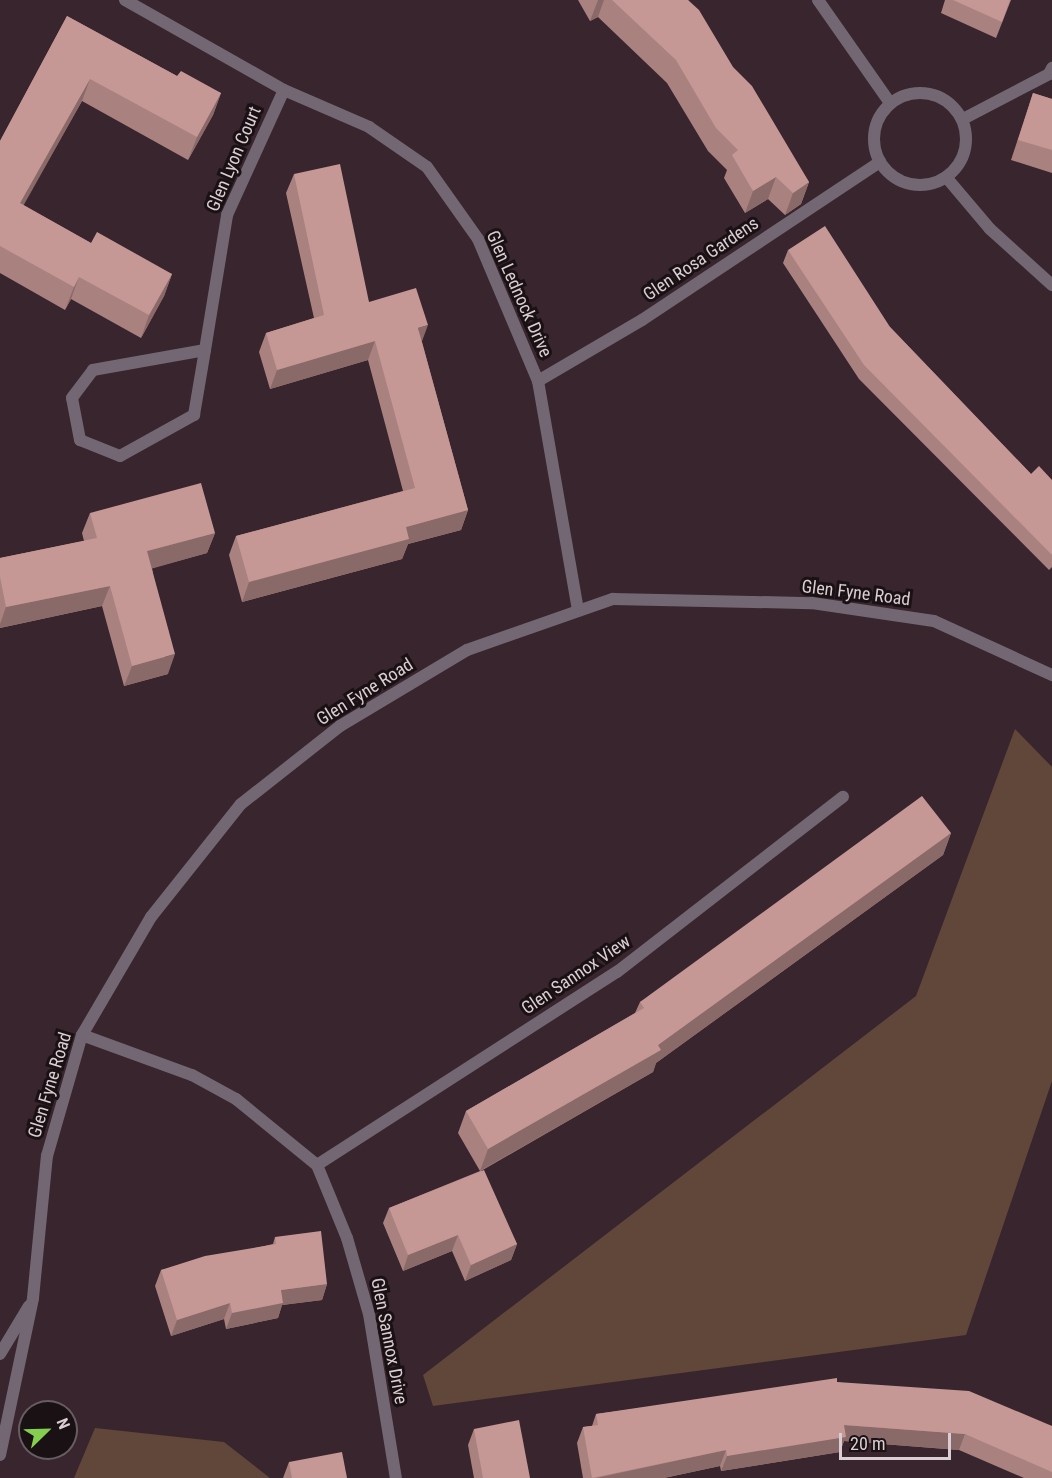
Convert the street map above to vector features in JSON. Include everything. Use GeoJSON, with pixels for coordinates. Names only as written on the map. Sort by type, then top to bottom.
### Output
{"type":"FeatureCollection","features":[{"type":"Feature","properties":{"kind":"street","name":"Glen Lednock Drive"},"geometry":{"type":"LineString","coordinates":[[125,0],[284,90],[369,127],[427,167],[478,239],[538,381],[578,610]]}},
{"type":"Feature","properties":{"kind":"street"},"geometry":{"type":"LineString","coordinates":[[818,0],[890,103]]}},
{"type":"Feature","properties":{"kind":"street"},"geometry":{"type":"LineString","coordinates":[[963,118],[1049,74],[1052,68]]}},
{"type":"Feature","properties":{"kind":"street","name":"Glen Lyon Court"},"geometry":{"type":"LineString","coordinates":[[205,350],[93,370],[72,398],[80,440],[120,456],[194,415],[228,215],[284,90]]}},
{"type":"Feature","properties":{"kind":"street"},"geometry":{"type":"LineString","coordinates":[[918,91],[946,98],[963,118],[967,146],[955,171],[938,183],[911,185],[886,173],[873,148],[876,121],[890,103],[918,91]]}},
{"type":"Feature","properties":{"kind":"street","name":"Glen Rosa Gardens"},"geometry":{"type":"LineString","coordinates":[[538,381],[642,320],[880,162]]}},
{"type":"Feature","properties":{"kind":"street"},"geometry":{"type":"LineString","coordinates":[[946,177],[990,229],[1052,285]]}},
{"type":"Feature","properties":{"kind":"street","name":"Glen Fyne Road"},"geometry":{"type":"LineString","coordinates":[[0,1455],[33,1298],[47,1156],[82,1035],[151,917],[241,804],[340,726],[467,650],[613,599],[812,603],[934,621],[1052,675]]}},
{"type":"Feature","properties":{"kind":"street","name":"Glen Sannox View"},"geometry":{"type":"LineString","coordinates":[[317,1165],[617,972],[843,797]]}},
{"type":"Feature","properties":{"kind":"street","name":"Glen Sannox Drive"},"geometry":{"type":"LineString","coordinates":[[82,1035],[192,1075],[236,1099],[317,1165],[347,1238],[369,1314],[396,1478]]}},
{"type":"Feature","properties":{"kind":"street","name":"Glen Fyne Road"},"geometry":{"type":"LineString","coordinates":[[0,1354],[33,1298]]}},
{"type":"Feature","properties":{"kind":"shaded area"},"geometry":{"type":"Polygon","coordinates":[[[1015,729],[1052,767],[1052,1081],[966,1335],[433,1406],[423,1375],[916,996],[1015,729]]]}},
{"type":"Feature","properties":{"kind":"shaded area"},"geometry":{"type":"Polygon","coordinates":[[[95,1428],[224,1442],[270,1478],[74,1478],[95,1428]]]}},
{"type":"Feature","properties":{"kind":"building"},"geometry":{"type":"Polygon","coordinates":[[[612,0],[688,0],[699,10],[733,67],[752,86],[809,182],[793,193],[776,177],[753,191],[732,155],[738,150],[716,128],[676,60],[612,0]]]}},
{"type":"Feature","properties":{"kind":"building"},"geometry":{"type":"Polygon","coordinates":[[[953,0],[1010,0],[1002,22],[953,0]]]}},
{"type":"Feature","properties":{"kind":"building"},"geometry":{"type":"Polygon","coordinates":[[[67,16],[177,76],[181,71],[221,93],[197,137],[90,79],[20,203],[91,243],[97,232],[172,274],[149,315],[79,277],[74,287],[0,246],[0,141],[67,16]]]}},
{"type":"Feature","properties":{"kind":"building"},"geometry":{"type":"Polygon","coordinates":[[[1033,93],[1052,99],[1052,150],[1018,140],[1033,93]]]}},
{"type":"Feature","properties":{"kind":"building"},"geometry":{"type":"Polygon","coordinates":[[[340,164],[369,302],[416,288],[428,325],[418,328],[468,510],[406,527],[409,539],[249,582],[236,536],[415,488],[375,341],[277,370],[266,333],[324,315],[294,174],[340,164]]]}},
{"type":"Feature","properties":{"kind":"building"},"geometry":{"type":"Polygon","coordinates":[[[825,226],[890,327],[1031,474],[1039,466],[1052,480],[1052,555],[864,365],[788,250],[825,226]]]}},
{"type":"Feature","properties":{"kind":"building"},"geometry":{"type":"Polygon","coordinates":[[[201,483],[215,533],[147,551],[175,654],[132,666],[110,586],[6,607],[0,577],[0,558],[97,538],[90,513],[201,483]]]}},
{"type":"Feature","properties":{"kind":"building"},"geometry":{"type":"Polygon","coordinates":[[[922,796],[951,833],[658,1045],[661,1050],[488,1149],[466,1111],[644,1008],[640,1002],[922,796]]]}},
{"type":"Feature","properties":{"kind":"building"},"geometry":{"type":"Polygon","coordinates":[[[484,1170],[517,1244],[471,1265],[458,1235],[408,1255],[389,1208],[484,1170]]]}},
{"type":"Feature","properties":{"kind":"building"},"geometry":{"type":"Polygon","coordinates":[[[321,1231],[327,1284],[281,1290],[283,1303],[232,1313],[230,1303],[177,1320],[161,1270],[205,1256],[276,1244],[275,1237],[321,1231]]]}},
{"type":"Feature","properties":{"kind":"building"},"geometry":{"type":"Polygon","coordinates":[[[837,1378],[837,1382],[969,1391],[1052,1426],[1052,1472],[965,1434],[844,1425],[846,1437],[727,1456],[726,1450],[592,1478],[583,1427],[598,1425],[596,1414],[837,1378]]]}},
{"type":"Feature","properties":{"kind":"building"},"geometry":{"type":"Polygon","coordinates":[[[519,1420],[530,1478],[483,1478],[474,1429],[519,1420]]]}},
{"type":"Feature","properties":{"kind":"building"},"geometry":{"type":"Polygon","coordinates":[[[342,1452],[347,1478],[292,1478],[289,1462],[342,1452]]]}}]}
